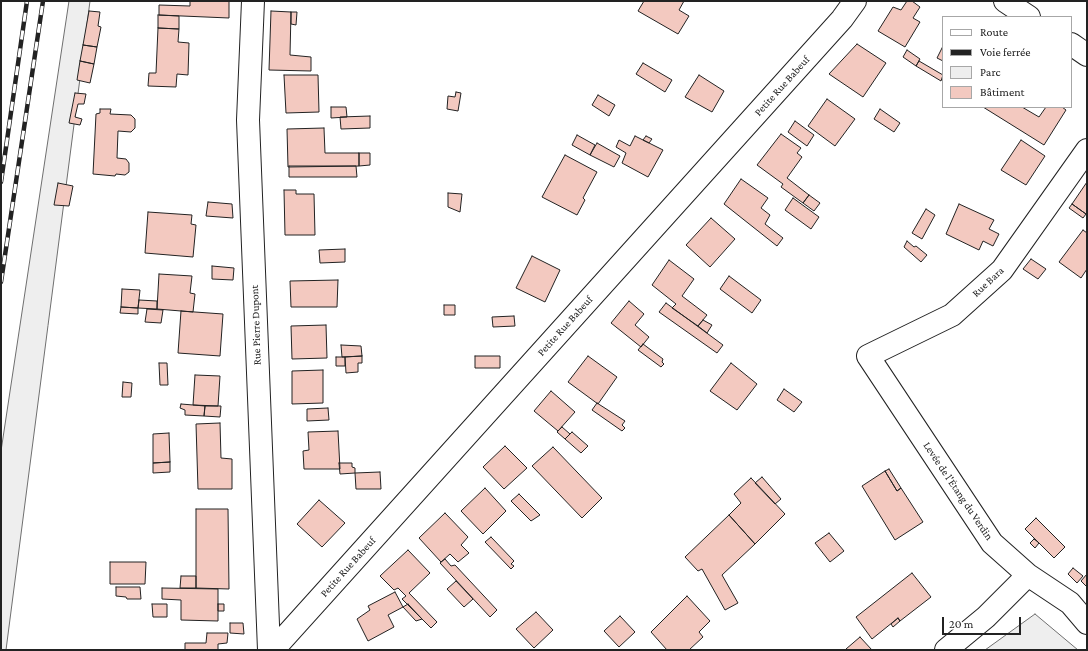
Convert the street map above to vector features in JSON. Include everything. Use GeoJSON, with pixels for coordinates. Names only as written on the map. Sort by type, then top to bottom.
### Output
{"type":"FeatureCollection","features":[{"type":"Feature","properties":{"kind":"street","name":"Rue Pierre Dupont"},"geometry":{"type":"LineString","coordinates":[[253,1],[248,120],[269,650]]}},
{"type":"Feature","properties":{"kind":"street","name":"Petite Rue Babeuf"},"geometry":{"type":"LineString","coordinates":[[273,650],[842,19],[855,1]]}},
{"type":"Feature","properties":{"kind":"street"},"geometry":{"type":"LineString","coordinates":[[1005,1],[1028,16]]}},
{"type":"Feature","properties":{"kind":"street"},"geometry":{"type":"LineString","coordinates":[[1072,45],[1087,55]]}},
{"type":"Feature","properties":{"kind":"street","name":"Rue Bara"},"geometry":{"type":"LineString","coordinates":[[868,356],[952,315],[1002,270],[1087,150]]}},
{"type":"Feature","properties":{"kind":"street","name":"Levée de l'Étang du Verdin"},"geometry":{"type":"LineString","coordinates":[[868,356],[992,543],[1028,575],[1070,603],[1087,623]]}},
{"type":"Feature","properties":{"kind":"street"},"geometry":{"type":"LineString","coordinates":[[946,650],[986,616],[1028,575]]}},
{"type":"Feature","properties":{"kind":"green space"},"geometry":{"type":"Polygon","coordinates":[[[69,1],[90,1],[6,650],[1,650],[1,451],[69,1]]]}},
{"type":"Feature","properties":{"kind":"green space"},"geometry":{"type":"Polygon","coordinates":[[[1035,614],[1078,650],[985,650],[1035,614]]]}},
{"type":"Feature","properties":{"kind":"building"},"geometry":{"type":"Polygon","coordinates":[[[190,1],[229,1],[229,18],[159,15],[159,5],[190,6],[190,1]]]}},
{"type":"Feature","properties":{"kind":"building"},"geometry":{"type":"Polygon","coordinates":[[[644,1],[684,1],[679,10],[689,16],[678,34],[638,11],[644,1]]]}},
{"type":"Feature","properties":{"kind":"building"},"geometry":{"type":"Polygon","coordinates":[[[907,1],[912,1],[920,7],[913,18],[920,22],[905,47],[878,31],[893,7],[901,10],[907,1]]]}},
{"type":"Feature","properties":{"kind":"building"},"geometry":{"type":"Polygon","coordinates":[[[89,11],[100,12],[98,26],[101,27],[97,47],[83,45],[89,11]]]}},
{"type":"Feature","properties":{"kind":"building"},"geometry":{"type":"Polygon","coordinates":[[[271,11],[291,12],[290,55],[311,57],[311,71],[269,70],[271,11]]]}},
{"type":"Feature","properties":{"kind":"building"},"geometry":{"type":"Polygon","coordinates":[[[291,12],[297,12],[296,25],[291,24],[291,12]]]}},
{"type":"Feature","properties":{"kind":"building"},"geometry":{"type":"Polygon","coordinates":[[[158,15],[179,16],[179,29],[158,28],[158,15]]]}},
{"type":"Feature","properties":{"kind":"building"},"geometry":{"type":"Polygon","coordinates":[[[158,28],[179,29],[178,42],[189,43],[188,75],[177,74],[176,87],[148,86],[149,73],[156,73],[158,28]]]}},
{"type":"Feature","properties":{"kind":"building"},"geometry":{"type":"Polygon","coordinates":[[[857,44],[886,63],[863,97],[829,74],[857,44]]]}},
{"type":"Feature","properties":{"kind":"building"},"geometry":{"type":"Polygon","coordinates":[[[83,45],[97,47],[94,64],[80,61],[83,45]]]}},
{"type":"Feature","properties":{"kind":"building"},"geometry":{"type":"Polygon","coordinates":[[[942,48],[942,60],[937,58],[942,48]]]}},
{"type":"Feature","properties":{"kind":"building"},"geometry":{"type":"Polygon","coordinates":[[[907,50],[920,59],[916,66],[903,57],[907,50]]]}},
{"type":"Feature","properties":{"kind":"building"},"geometry":{"type":"Polygon","coordinates":[[[80,61],[94,64],[90,83],[77,80],[80,61]]]}},
{"type":"Feature","properties":{"kind":"building"},"geometry":{"type":"Polygon","coordinates":[[[919,61],[942,74],[941,81],[916,66],[919,61]]]}},
{"type":"Feature","properties":{"kind":"building"},"geometry":{"type":"Polygon","coordinates":[[[643,63],[672,80],[665,92],[636,74],[643,63]]]}},
{"type":"Feature","properties":{"kind":"building"},"geometry":{"type":"Polygon","coordinates":[[[284,75],[318,75],[319,112],[286,113],[284,75]]]}},
{"type":"Feature","properties":{"kind":"building"},"geometry":{"type":"Polygon","coordinates":[[[699,75],[724,91],[712,112],[685,97],[699,75]]]}},
{"type":"Feature","properties":{"kind":"building"},"geometry":{"type":"Polygon","coordinates":[[[456,92],[461,93],[458,111],[447,109],[448,96],[455,97],[456,92]]]}},
{"type":"Feature","properties":{"kind":"building"},"geometry":{"type":"Polygon","coordinates":[[[75,93],[86,94],[84,104],[78,104],[75,117],[82,119],[80,125],[69,123],[75,93]]]}},
{"type":"Feature","properties":{"kind":"building"},"geometry":{"type":"Polygon","coordinates":[[[598,95],[615,105],[609,116],[592,105],[598,95]]]}},
{"type":"Feature","properties":{"kind":"building"},"geometry":{"type":"Polygon","coordinates":[[[827,99],[855,119],[835,146],[808,126],[827,99]]]}},
{"type":"Feature","properties":{"kind":"building"},"geometry":{"type":"Polygon","coordinates":[[[331,107],[346,107],[347,117],[331,118],[331,107]]]}},
{"type":"Feature","properties":{"kind":"building"},"geometry":{"type":"Polygon","coordinates":[[[985,108],[1024,108],[1039,117],[1045,108],[1063,108],[1066,110],[1044,145],[985,108]]]}},
{"type":"Feature","properties":{"kind":"building"},"geometry":{"type":"Polygon","coordinates":[[[100,109],[111,109],[110,114],[131,115],[135,119],[135,128],[131,132],[118,131],[117,158],[126,159],[129,163],[129,172],[125,175],[116,174],[115,176],[93,174],[96,114],[100,113],[100,109]]]}},
{"type":"Feature","properties":{"kind":"building"},"geometry":{"type":"Polygon","coordinates":[[[880,109],[900,123],[894,132],[874,119],[880,109]]]}},
{"type":"Feature","properties":{"kind":"building"},"geometry":{"type":"Polygon","coordinates":[[[370,116],[370,128],[341,129],[340,117],[370,116]]]}},
{"type":"Feature","properties":{"kind":"building"},"geometry":{"type":"Polygon","coordinates":[[[795,121],[814,135],[807,146],[788,132],[795,121]]]}},
{"type":"Feature","properties":{"kind":"building"},"geometry":{"type":"Polygon","coordinates":[[[324,128],[325,153],[359,153],[359,166],[288,167],[287,129],[324,128]]]}},
{"type":"Feature","properties":{"kind":"building"},"geometry":{"type":"Polygon","coordinates":[[[781,134],[801,148],[797,153],[802,157],[787,178],[809,195],[803,203],[781,187],[783,184],[757,165],[781,134]]]}},
{"type":"Feature","properties":{"kind":"building"},"geometry":{"type":"Polygon","coordinates":[[[577,135],[595,145],[590,155],[572,145],[577,135]]]}},
{"type":"Feature","properties":{"kind":"building"},"geometry":{"type":"Polygon","coordinates":[[[635,136],[663,150],[648,177],[622,163],[626,153],[616,147],[619,140],[630,146],[635,136]]]}},
{"type":"Feature","properties":{"kind":"building"},"geometry":{"type":"Polygon","coordinates":[[[646,136],[652,139],[649,143],[643,140],[646,136]]]}},
{"type":"Feature","properties":{"kind":"building"},"geometry":{"type":"Polygon","coordinates":[[[1021,140],[1045,156],[1026,185],[1001,170],[1021,140]]]}},
{"type":"Feature","properties":{"kind":"building"},"geometry":{"type":"Polygon","coordinates":[[[597,143],[620,156],[614,167],[590,155],[597,143]]]}},
{"type":"Feature","properties":{"kind":"building"},"geometry":{"type":"Polygon","coordinates":[[[359,153],[370,153],[370,165],[359,166],[359,153]]]}},
{"type":"Feature","properties":{"kind":"building"},"geometry":{"type":"Polygon","coordinates":[[[565,155],[597,172],[583,198],[585,200],[577,215],[542,197],[565,155]]]}},
{"type":"Feature","properties":{"kind":"building"},"geometry":{"type":"Polygon","coordinates":[[[289,166],[356,166],[357,177],[289,177],[289,166]]]}},
{"type":"Feature","properties":{"kind":"building"},"geometry":{"type":"Polygon","coordinates":[[[741,179],[768,198],[761,208],[770,215],[765,224],[783,238],[777,246],[724,204],[741,179]]]}},
{"type":"Feature","properties":{"kind":"building"},"geometry":{"type":"Polygon","coordinates":[[[1087,182],[1087,213],[1086,214],[1072,204],[1087,182]]]}},
{"type":"Feature","properties":{"kind":"building"},"geometry":{"type":"Polygon","coordinates":[[[58,183],[73,186],[69,206],[54,205],[58,183]]]}},
{"type":"Feature","properties":{"kind":"building"},"geometry":{"type":"Polygon","coordinates":[[[284,190],[296,190],[296,194],[314,194],[315,235],[285,235],[284,190]]]}},
{"type":"Feature","properties":{"kind":"building"},"geometry":{"type":"Polygon","coordinates":[[[448,193],[462,194],[460,212],[448,207],[448,193]]]}},
{"type":"Feature","properties":{"kind":"building"},"geometry":{"type":"Polygon","coordinates":[[[809,195],[820,203],[814,211],[803,203],[809,195]]]}},
{"type":"Feature","properties":{"kind":"building"},"geometry":{"type":"Polygon","coordinates":[[[793,198],[819,217],[811,229],[785,210],[793,198]]]}},
{"type":"Feature","properties":{"kind":"building"},"geometry":{"type":"Polygon","coordinates":[[[208,202],[232,204],[233,218],[206,216],[208,202]]]}},
{"type":"Feature","properties":{"kind":"building"},"geometry":{"type":"Polygon","coordinates":[[[959,204],[994,220],[989,229],[999,234],[993,246],[983,241],[979,250],[946,234],[959,204]]]}},
{"type":"Feature","properties":{"kind":"building"},"geometry":{"type":"Polygon","coordinates":[[[1072,204],[1086,214],[1083,218],[1069,208],[1072,204]]]}},
{"type":"Feature","properties":{"kind":"building"},"geometry":{"type":"Polygon","coordinates":[[[926,209],[935,215],[922,239],[912,233],[926,209]]]}},
{"type":"Feature","properties":{"kind":"building"},"geometry":{"type":"Polygon","coordinates":[[[148,212],[192,215],[191,224],[196,225],[193,257],[145,253],[148,212]]]}},
{"type":"Feature","properties":{"kind":"building"},"geometry":{"type":"Polygon","coordinates":[[[711,218],[735,239],[710,267],[686,245],[711,218]]]}},
{"type":"Feature","properties":{"kind":"building"},"geometry":{"type":"Polygon","coordinates":[[[1083,230],[1087,233],[1087,269],[1081,278],[1059,262],[1083,230]]]}},
{"type":"Feature","properties":{"kind":"building"},"geometry":{"type":"Polygon","coordinates":[[[907,241],[927,255],[921,262],[904,247],[907,241]]]}},
{"type":"Feature","properties":{"kind":"building"},"geometry":{"type":"Polygon","coordinates":[[[345,249],[345,262],[320,263],[319,250],[345,249]]]}},
{"type":"Feature","properties":{"kind":"building"},"geometry":{"type":"Polygon","coordinates":[[[532,256],[560,270],[545,302],[516,288],[532,256]]]}},
{"type":"Feature","properties":{"kind":"building"},"geometry":{"type":"Polygon","coordinates":[[[1031,259],[1046,269],[1038,279],[1023,269],[1031,259]]]}},
{"type":"Feature","properties":{"kind":"building"},"geometry":{"type":"Polygon","coordinates":[[[669,260],[694,279],[682,296],[707,315],[698,326],[672,308],[676,304],[652,285],[669,260]]]}},
{"type":"Feature","properties":{"kind":"building"},"geometry":{"type":"Polygon","coordinates":[[[212,266],[234,268],[233,280],[212,279],[212,266]]]}},
{"type":"Feature","properties":{"kind":"building"},"geometry":{"type":"Polygon","coordinates":[[[159,274],[192,276],[190,293],[195,294],[193,312],[157,309],[159,274]]]}},
{"type":"Feature","properties":{"kind":"building"},"geometry":{"type":"Polygon","coordinates":[[[729,276],[761,300],[752,313],[720,289],[729,276]]]}},
{"type":"Feature","properties":{"kind":"building"},"geometry":{"type":"Polygon","coordinates":[[[338,280],[337,307],[291,307],[290,281],[338,280]]]}},
{"type":"Feature","properties":{"kind":"building"},"geometry":{"type":"Polygon","coordinates":[[[122,289],[140,290],[138,308],[121,307],[122,289]]]}},
{"type":"Feature","properties":{"kind":"building"},"geometry":{"type":"Polygon","coordinates":[[[139,300],[157,301],[157,309],[138,308],[139,300]]]}},
{"type":"Feature","properties":{"kind":"building"},"geometry":{"type":"Polygon","coordinates":[[[629,301],[644,314],[635,325],[649,337],[641,347],[611,323],[629,301]]]}},
{"type":"Feature","properties":{"kind":"building"},"geometry":{"type":"Polygon","coordinates":[[[666,303],[723,345],[717,353],[659,312],[666,303]]]}},
{"type":"Feature","properties":{"kind":"building"},"geometry":{"type":"Polygon","coordinates":[[[444,305],[455,305],[455,315],[444,315],[444,305]]]}},
{"type":"Feature","properties":{"kind":"building"},"geometry":{"type":"Polygon","coordinates":[[[121,307],[138,308],[138,314],[120,313],[121,307]]]}},
{"type":"Feature","properties":{"kind":"building"},"geometry":{"type":"Polygon","coordinates":[[[147,309],[163,310],[161,323],[145,322],[147,309]]]}},
{"type":"Feature","properties":{"kind":"building"},"geometry":{"type":"Polygon","coordinates":[[[181,311],[223,314],[220,356],[178,353],[181,311]]]}},
{"type":"Feature","properties":{"kind":"building"},"geometry":{"type":"Polygon","coordinates":[[[514,316],[515,326],[493,327],[492,317],[514,316]]]}},
{"type":"Feature","properties":{"kind":"building"},"geometry":{"type":"Polygon","coordinates":[[[703,320],[712,325],[707,333],[698,326],[703,320]]]}},
{"type":"Feature","properties":{"kind":"building"},"geometry":{"type":"Polygon","coordinates":[[[326,325],[327,358],[292,359],[291,326],[326,325]]]}},
{"type":"Feature","properties":{"kind":"building"},"geometry":{"type":"Polygon","coordinates":[[[643,344],[663,359],[662,362],[664,364],[661,367],[638,350],[643,344]]]}},
{"type":"Feature","properties":{"kind":"building"},"geometry":{"type":"Polygon","coordinates":[[[341,345],[361,346],[362,356],[342,357],[341,345]]]}},
{"type":"Feature","properties":{"kind":"building"},"geometry":{"type":"Polygon","coordinates":[[[362,356],[362,363],[358,363],[358,372],[346,373],[345,357],[362,356]]]}},
{"type":"Feature","properties":{"kind":"building"},"geometry":{"type":"Polygon","coordinates":[[[475,356],[500,356],[500,368],[475,368],[475,356]]]}},
{"type":"Feature","properties":{"kind":"building"},"geometry":{"type":"Polygon","coordinates":[[[588,356],[617,377],[598,404],[568,382],[588,356]]]}},
{"type":"Feature","properties":{"kind":"building"},"geometry":{"type":"Polygon","coordinates":[[[336,357],[345,357],[345,366],[336,366],[336,357]]]}},
{"type":"Feature","properties":{"kind":"building"},"geometry":{"type":"Polygon","coordinates":[[[159,363],[167,363],[168,385],[160,385],[159,363]]]}},
{"type":"Feature","properties":{"kind":"building"},"geometry":{"type":"Polygon","coordinates":[[[731,363],[757,384],[737,410],[710,391],[731,363]]]}},
{"type":"Feature","properties":{"kind":"building"},"geometry":{"type":"Polygon","coordinates":[[[323,370],[323,403],[292,404],[292,371],[323,370]]]}},
{"type":"Feature","properties":{"kind":"building"},"geometry":{"type":"Polygon","coordinates":[[[195,375],[220,376],[218,406],[193,405],[195,375]]]}},
{"type":"Feature","properties":{"kind":"building"},"geometry":{"type":"Polygon","coordinates":[[[123,382],[132,383],[131,397],[122,397],[123,382]]]}},
{"type":"Feature","properties":{"kind":"building"},"geometry":{"type":"Polygon","coordinates":[[[784,389],[802,402],[794,412],[777,400],[784,389]]]}},
{"type":"Feature","properties":{"kind":"building"},"geometry":{"type":"Polygon","coordinates":[[[551,391],[575,412],[558,431],[534,411],[551,391]]]}},
{"type":"Feature","properties":{"kind":"building"},"geometry":{"type":"Polygon","coordinates":[[[597,403],[625,421],[622,425],[625,428],[622,431],[592,410],[597,403]]]}},
{"type":"Feature","properties":{"kind":"building"},"geometry":{"type":"Polygon","coordinates":[[[181,404],[205,406],[204,416],[185,415],[185,410],[180,408],[181,404]]]}},
{"type":"Feature","properties":{"kind":"building"},"geometry":{"type":"Polygon","coordinates":[[[205,406],[221,406],[220,417],[204,416],[205,406]]]}},
{"type":"Feature","properties":{"kind":"building"},"geometry":{"type":"Polygon","coordinates":[[[328,408],[329,420],[307,421],[307,409],[328,408]]]}},
{"type":"Feature","properties":{"kind":"building"},"geometry":{"type":"Polygon","coordinates":[[[220,423],[221,458],[232,459],[232,489],[198,489],[196,424],[220,423]]]}},
{"type":"Feature","properties":{"kind":"building"},"geometry":{"type":"Polygon","coordinates":[[[562,427],[570,434],[565,439],[557,432],[562,427]]]}},
{"type":"Feature","properties":{"kind":"building"},"geometry":{"type":"Polygon","coordinates":[[[338,431],[340,469],[304,469],[303,451],[309,450],[308,432],[338,431]]]}},
{"type":"Feature","properties":{"kind":"building"},"geometry":{"type":"Polygon","coordinates":[[[572,432],[588,446],[581,453],[565,439],[572,432]]]}},
{"type":"Feature","properties":{"kind":"building"},"geometry":{"type":"Polygon","coordinates":[[[169,433],[170,462],[153,463],[153,434],[169,433]]]}},
{"type":"Feature","properties":{"kind":"building"},"geometry":{"type":"Polygon","coordinates":[[[505,446],[527,468],[504,489],[483,467],[505,446]]]}},
{"type":"Feature","properties":{"kind":"building"},"geometry":{"type":"Polygon","coordinates":[[[553,447],[602,498],[582,518],[532,466],[553,447]]]}},
{"type":"Feature","properties":{"kind":"building"},"geometry":{"type":"Polygon","coordinates":[[[170,462],[170,472],[153,473],[153,463],[170,462]]]}},
{"type":"Feature","properties":{"kind":"building"},"geometry":{"type":"Polygon","coordinates":[[[339,463],[352,463],[352,467],[355,468],[355,473],[340,474],[339,463]]]}},
{"type":"Feature","properties":{"kind":"building"},"geometry":{"type":"Polygon","coordinates":[[[889,469],[901,488],[897,491],[885,471],[889,469]]]}},
{"type":"Feature","properties":{"kind":"building"},"geometry":{"type":"Polygon","coordinates":[[[885,471],[897,491],[901,488],[923,522],[895,540],[862,486],[885,471]]]}},
{"type":"Feature","properties":{"kind":"building"},"geometry":{"type":"Polygon","coordinates":[[[380,472],[381,489],[356,489],[355,473],[380,472]]]}},
{"type":"Feature","properties":{"kind":"building"},"geometry":{"type":"Polygon","coordinates":[[[762,477],[781,499],[775,504],[755,483],[762,477]]]}},
{"type":"Feature","properties":{"kind":"building"},"geometry":{"type":"Polygon","coordinates":[[[751,478],[785,514],[755,544],[729,515],[741,503],[734,494],[751,478]]]}},
{"type":"Feature","properties":{"kind":"building"},"geometry":{"type":"Polygon","coordinates":[[[485,488],[506,511],[483,534],[461,511],[485,488]]]}},
{"type":"Feature","properties":{"kind":"building"},"geometry":{"type":"Polygon","coordinates":[[[519,494],[540,515],[531,521],[511,501],[519,494]]]}},
{"type":"Feature","properties":{"kind":"building"},"geometry":{"type":"Polygon","coordinates":[[[319,500],[345,523],[322,547],[297,524],[319,500]]]}},
{"type":"Feature","properties":{"kind":"building"},"geometry":{"type":"Polygon","coordinates":[[[196,509],[228,509],[229,589],[196,588],[196,509]]]}},
{"type":"Feature","properties":{"kind":"building"},"geometry":{"type":"Polygon","coordinates":[[[445,513],[468,537],[461,545],[469,553],[458,562],[450,554],[441,562],[419,538],[445,513]]]}},
{"type":"Feature","properties":{"kind":"building"},"geometry":{"type":"Polygon","coordinates":[[[729,515],[755,544],[722,575],[738,603],[725,610],[702,569],[698,571],[685,557],[729,515]]]}},
{"type":"Feature","properties":{"kind":"building"},"geometry":{"type":"Polygon","coordinates":[[[1036,518],[1065,547],[1054,558],[1025,529],[1036,518]]]}},
{"type":"Feature","properties":{"kind":"building"},"geometry":{"type":"Polygon","coordinates":[[[829,533],[844,551],[830,562],[815,543],[829,533]]]}},
{"type":"Feature","properties":{"kind":"building"},"geometry":{"type":"Polygon","coordinates":[[[491,537],[514,561],[511,564],[514,566],[511,569],[485,542],[491,537]]]}},
{"type":"Feature","properties":{"kind":"building"},"geometry":{"type":"Polygon","coordinates":[[[1034,539],[1039,543],[1035,548],[1030,543],[1034,539]]]}},
{"type":"Feature","properties":{"kind":"building"},"geometry":{"type":"Polygon","coordinates":[[[408,550],[430,573],[409,593],[437,622],[431,628],[402,599],[406,596],[398,588],[394,590],[380,576],[408,550]]]}},
{"type":"Feature","properties":{"kind":"building"},"geometry":{"type":"Polygon","coordinates":[[[445,559],[451,566],[455,565],[497,610],[490,617],[440,563],[445,559]]]}},
{"type":"Feature","properties":{"kind":"building"},"geometry":{"type":"Polygon","coordinates":[[[110,562],[146,562],[145,584],[110,584],[110,562]]]}},
{"type":"Feature","properties":{"kind":"building"},"geometry":{"type":"Polygon","coordinates":[[[1073,568],[1083,576],[1077,583],[1068,574],[1073,568]]]}},
{"type":"Feature","properties":{"kind":"building"},"geometry":{"type":"Polygon","coordinates":[[[912,573],[931,597],[900,621],[898,618],[872,639],[856,617],[912,573]]]}},
{"type":"Feature","properties":{"kind":"building"},"geometry":{"type":"Polygon","coordinates":[[[1087,574],[1087,587],[1081,581],[1087,574]]]}},
{"type":"Feature","properties":{"kind":"building"},"geometry":{"type":"Polygon","coordinates":[[[181,576],[196,576],[196,588],[180,588],[181,576]]]}},
{"type":"Feature","properties":{"kind":"building"},"geometry":{"type":"Polygon","coordinates":[[[456,581],[473,599],[464,607],[447,589],[456,581]]]}},
{"type":"Feature","properties":{"kind":"building"},"geometry":{"type":"Polygon","coordinates":[[[116,587],[140,587],[141,599],[127,599],[126,597],[116,596],[116,587]]]}},
{"type":"Feature","properties":{"kind":"building"},"geometry":{"type":"Polygon","coordinates":[[[162,588],[218,589],[218,621],[181,620],[181,600],[162,599],[162,588]]]}},
{"type":"Feature","properties":{"kind":"building"},"geometry":{"type":"Polygon","coordinates":[[[395,592],[403,607],[388,615],[394,627],[368,641],[357,619],[370,610],[368,606],[395,592]]]}},
{"type":"Feature","properties":{"kind":"building"},"geometry":{"type":"Polygon","coordinates":[[[687,596],[710,621],[699,632],[703,637],[689,650],[667,650],[651,632],[687,596]]]}},
{"type":"Feature","properties":{"kind":"building"},"geometry":{"type":"Polygon","coordinates":[[[152,604],[167,604],[167,617],[153,617],[152,604]]]}},
{"type":"Feature","properties":{"kind":"building"},"geometry":{"type":"Polygon","coordinates":[[[218,604],[224,604],[224,611],[218,611],[218,604]]]}},
{"type":"Feature","properties":{"kind":"building"},"geometry":{"type":"Polygon","coordinates":[[[408,604],[422,619],[416,621],[403,607],[408,604]]]}},
{"type":"Feature","properties":{"kind":"building"},"geometry":{"type":"Polygon","coordinates":[[[536,612],[553,630],[534,648],[516,629],[536,612]]]}},
{"type":"Feature","properties":{"kind":"building"},"geometry":{"type":"Polygon","coordinates":[[[620,616],[635,632],[619,647],[604,631],[620,616]]]}},
{"type":"Feature","properties":{"kind":"building"},"geometry":{"type":"Polygon","coordinates":[[[898,618],[900,621],[893,627],[891,624],[898,618]]]}},
{"type":"Feature","properties":{"kind":"building"},"geometry":{"type":"Polygon","coordinates":[[[230,623],[243,623],[244,634],[230,633],[230,623]]]}},
{"type":"Feature","properties":{"kind":"building"},"geometry":{"type":"Polygon","coordinates":[[[207,633],[228,633],[227,643],[218,644],[218,650],[185,650],[185,643],[206,643],[207,633]]]}},
{"type":"Feature","properties":{"kind":"building"},"geometry":{"type":"Polygon","coordinates":[[[860,637],[872,650],[846,649],[860,637]]]}},
{"type":"Feature","properties":{"kind":"railway"},"geometry":{"type":"LineString","coordinates":[[1,182],[27,1]]}},
{"type":"Feature","properties":{"kind":"railway"},"geometry":{"type":"LineString","coordinates":[[1,282],[43,1]]}}]}
